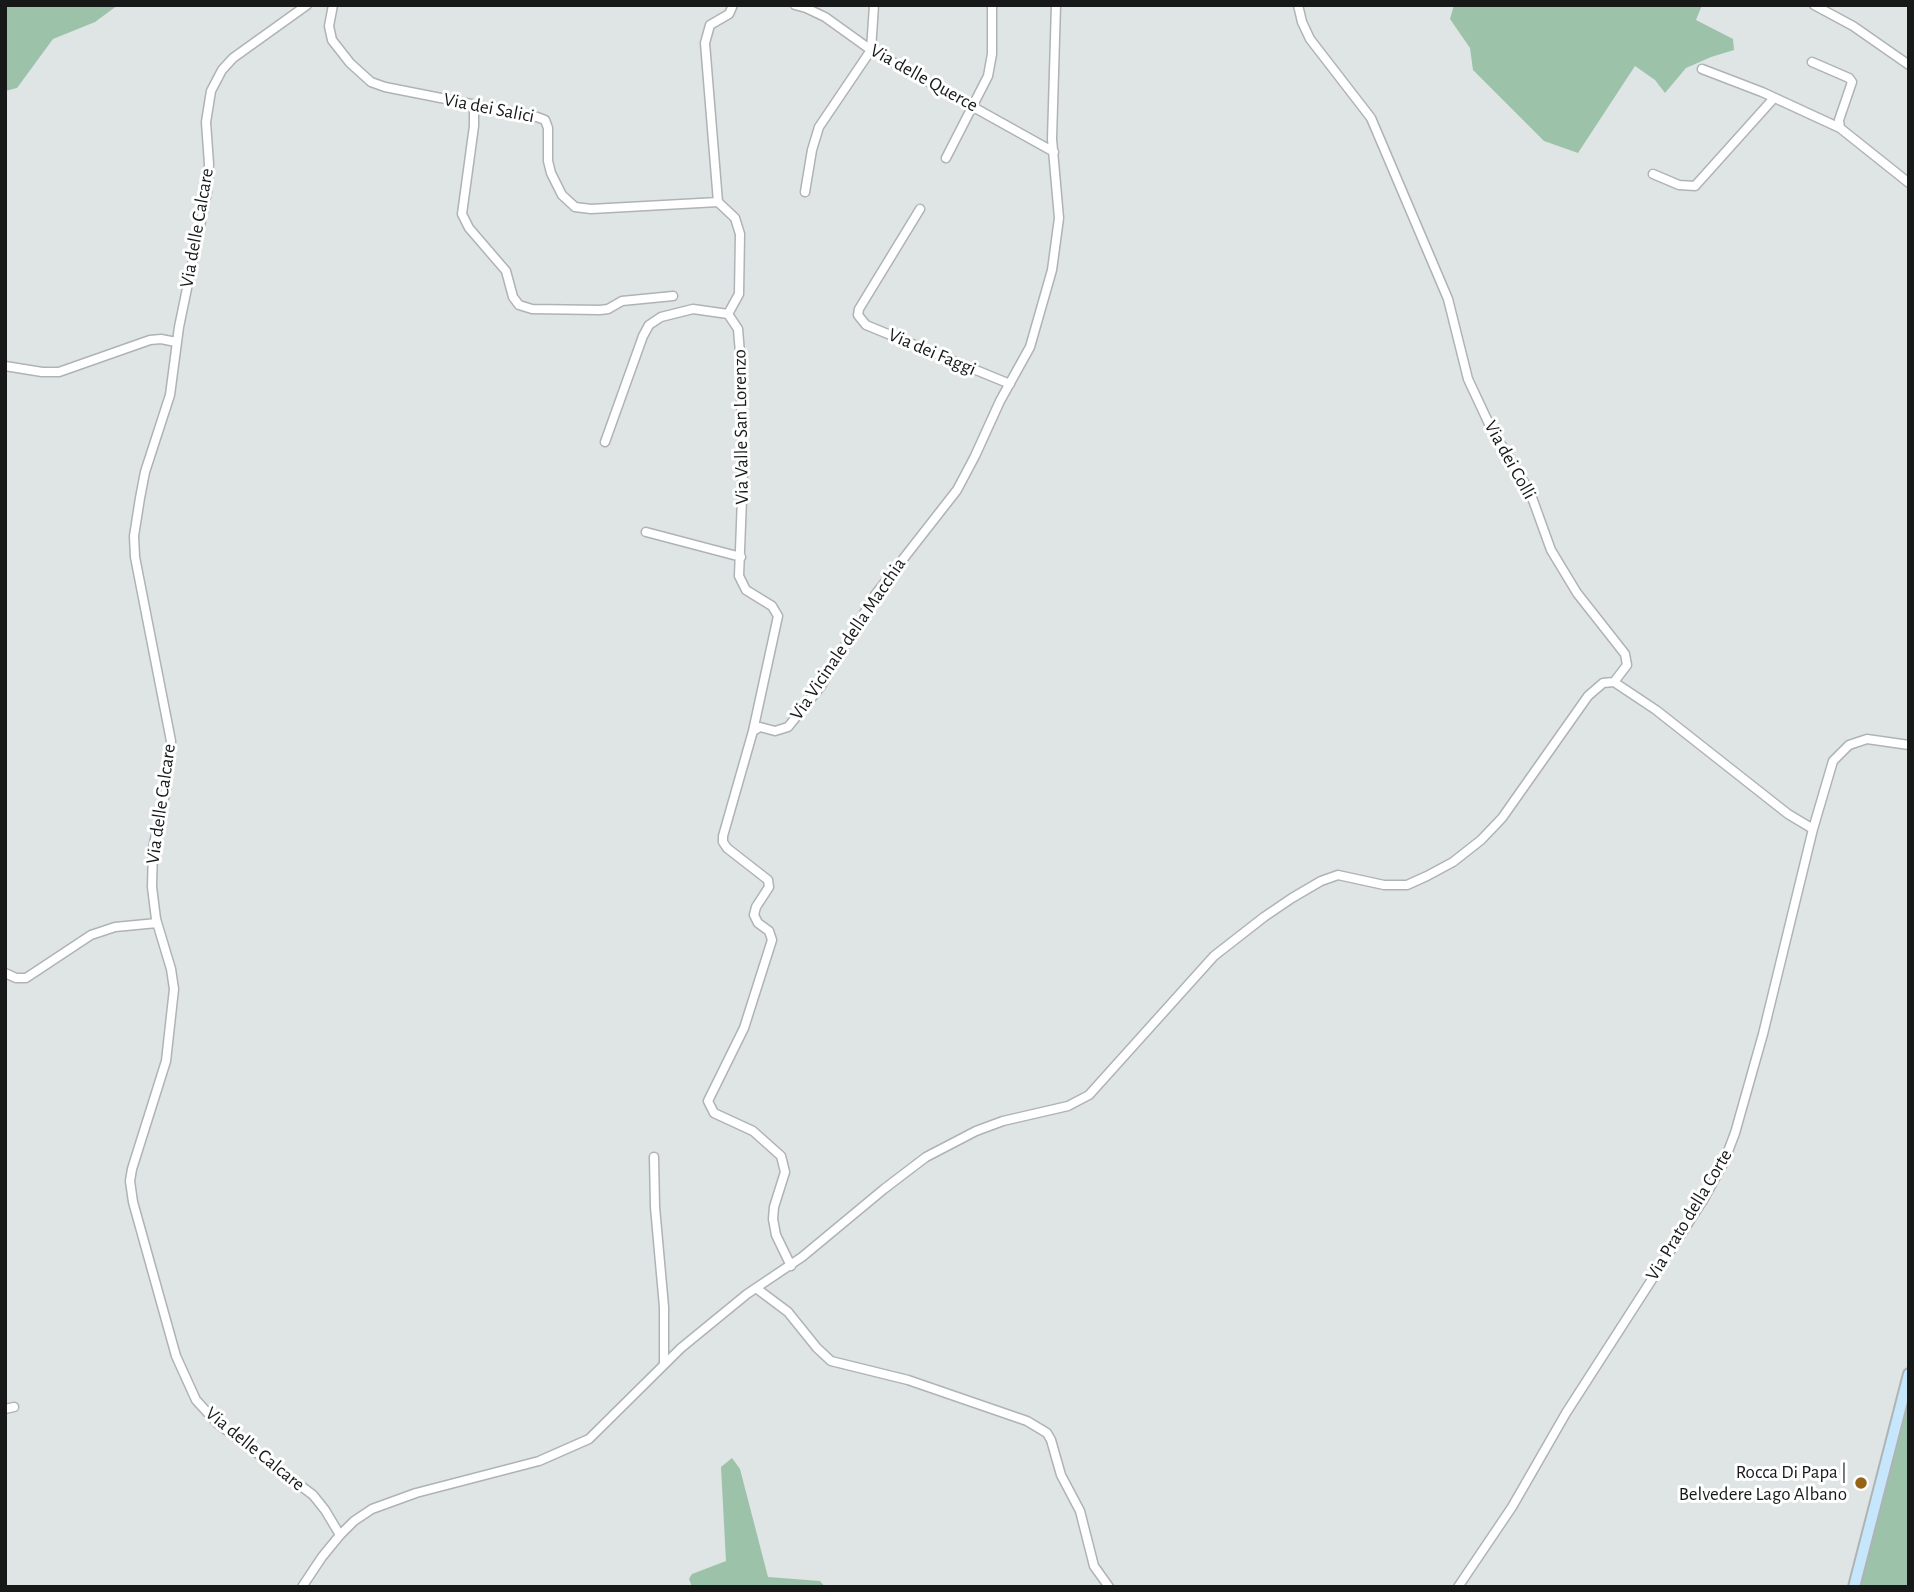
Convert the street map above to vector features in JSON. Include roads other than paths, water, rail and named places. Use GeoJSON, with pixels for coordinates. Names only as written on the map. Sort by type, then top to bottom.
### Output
{"type":"FeatureCollection","features":[{"type":"Feature","properties":{"kind":"main road"},"geometry":{"type":"LineString","coordinates":[[1854,1587],[1909,1374]]}},
{"type":"Feature","properties":{"kind":"street","name":"Via delle Calcare"},"geometry":{"type":"LineString","coordinates":[[307,5],[233,58],[222,70],[211,91],[206,117],[209,164],[207,192],[176,342],[170,395],[145,472],[134,541],[171,741],[170,765],[152,859],[157,923],[173,978],[172,1021],[165,1067],[132,1169],[130,1186],[172,1344],[190,1388],[205,1412],[313,1495],[340,1535]]}},
{"type":"Feature","properties":{"kind":"street","name":"Via dei Salici"},"geometry":{"type":"LineString","coordinates":[[333,5],[329,23],[332,40],[368,80],[381,86],[545,120],[548,128],[547,152],[550,170],[562,195],[575,207],[591,209],[718,202]]}},
{"type":"Feature","properties":{"kind":"street"},"geometry":{"type":"LineString","coordinates":[[605,442],[645,332],[652,323],[661,317],[693,309],[727,314],[738,294],[740,234],[735,218],[718,202],[705,40],[710,24],[729,14],[733,5]]}},
{"type":"Feature","properties":{"kind":"street","name":"Via delle Querce"},"geometry":{"type":"LineString","coordinates":[[794,5],[825,17],[871,50],[1054,152]]}},
{"type":"Feature","properties":{"kind":"street"},"geometry":{"type":"LineString","coordinates":[[805,192],[819,127],[871,50],[874,5]]}},
{"type":"Feature","properties":{"kind":"street"},"geometry":{"type":"LineString","coordinates":[[946,158],[989,71],[992,5]]}},
{"type":"Feature","properties":{"kind":"street","name":"Via Vicinale della Macchia"},"geometry":{"type":"LineString","coordinates":[[753,731],[760,727],[775,731],[788,727],[821,686],[875,595],[957,490],[1033,341],[1052,270],[1059,218],[1054,152],[1056,5]]}},
{"type":"Feature","properties":{"kind":"street","name":"Via dei Colli"},"geometry":{"type":"LineString","coordinates":[[1298,5],[1302,23],[1310,39],[1371,118],[1448,299],[1461,360],[1471,386],[1494,434],[1530,492],[1553,553],[1577,593],[1625,654],[1627,665],[1614,682]]}},
{"type":"Feature","properties":{"kind":"street"},"geometry":{"type":"LineString","coordinates":[[1814,5],[1853,26],[1909,65]]}},
{"type":"Feature","properties":{"kind":"street"},"geometry":{"type":"LineString","coordinates":[[1812,62],[1849,78],[1852,82],[1839,120],[1840,128]]}},
{"type":"Feature","properties":{"kind":"street"},"geometry":{"type":"LineString","coordinates":[[1702,69],[1840,128],[1909,183]]}},
{"type":"Feature","properties":{"kind":"street"},"geometry":{"type":"LineString","coordinates":[[1653,174],[1679,185],[1695,186],[1774,98]]}},
{"type":"Feature","properties":{"kind":"street"},"geometry":{"type":"LineString","coordinates":[[474,106],[474,126],[462,214],[469,228],[506,271],[513,297],[519,305],[532,309],[604,310],[622,300],[673,296]]}},
{"type":"Feature","properties":{"kind":"street","name":"Via dei Faggi"},"geometry":{"type":"LineString","coordinates":[[920,209],[859,309],[858,315],[866,325],[1010,384]]}},
{"type":"Feature","properties":{"kind":"street","name":"Via Valle San Lorenzo"},"geometry":{"type":"LineString","coordinates":[[727,314],[736,325],[739,338],[743,472],[739,576],[742,586],[774,608],[778,616],[753,731]]}},
{"type":"Feature","properties":{"kind":"street"},"geometry":{"type":"LineString","coordinates":[[5,366],[59,372],[150,340],[176,342]]}},
{"type":"Feature","properties":{"kind":"street"},"geometry":{"type":"LineString","coordinates":[[646,532],[741,557]]}},
{"type":"Feature","properties":{"kind":"street"},"geometry":{"type":"LineString","coordinates":[[302,1587],[340,1535],[363,1515],[390,1501],[531,1464],[581,1444],[606,1424],[664,1364],[756,1288],[791,1266],[893,1182],[939,1150],[990,1126],[1068,1106],[1089,1095],[1214,956],[1292,898],[1335,876],[1384,885],[1407,885],[1452,862],[1502,818],[1591,693],[1603,683],[1614,682],[1656,710],[1788,814],[1813,829]]}},
{"type":"Feature","properties":{"kind":"street"},"geometry":{"type":"LineString","coordinates":[[753,731],[723,840],[727,848],[768,880],[769,887],[754,915],[758,923],[769,931],[772,943],[744,1028],[708,1101],[714,1113],[753,1131],[781,1156],[785,1172],[773,1219],[776,1235],[791,1266]]}},
{"type":"Feature","properties":{"kind":"street","name":"Via Prato della Corte"},"geometry":{"type":"LineString","coordinates":[[1458,1587],[1512,1507],[1566,1413],[1724,1162],[1763,1034],[1829,770],[1842,750],[1853,743],[1867,739],[1909,745]]}},
{"type":"Feature","properties":{"kind":"street"},"geometry":{"type":"LineString","coordinates":[[5,973],[16,978],[26,978],[91,935],[120,926],[157,923]]}},
{"type":"Feature","properties":{"kind":"street"},"geometry":{"type":"LineString","coordinates":[[654,1157],[655,1207],[664,1307],[664,1364]]}},
{"type":"Feature","properties":{"kind":"street"},"geometry":{"type":"LineString","coordinates":[[756,1288],[788,1312],[831,1361],[908,1380],[1027,1421],[1048,1435],[1061,1475],[1080,1511],[1093,1563],[1109,1587]]}},
{"type":"Feature","properties":{"kind":"place","name":"Rocca Di Papa | Belvedere Lago Albano"},"geometry":{"type":"Point","coordinates":[1861,1483]}}]}
